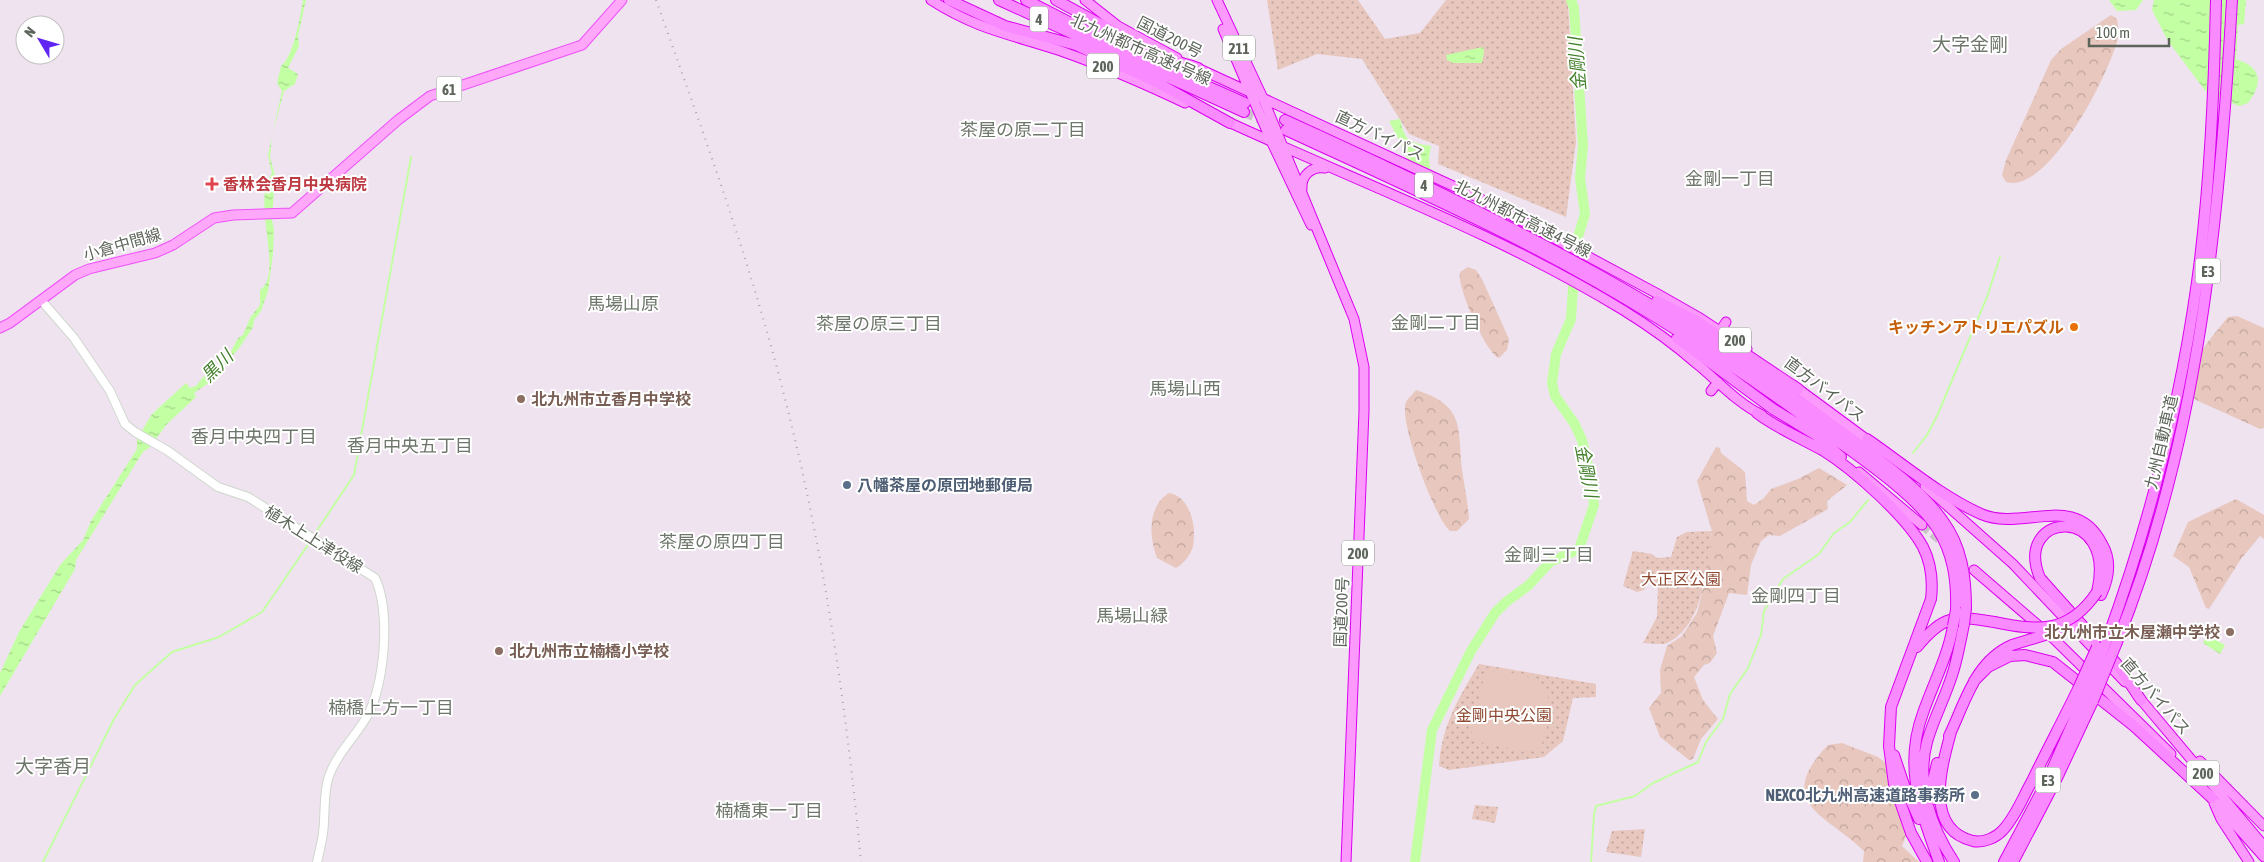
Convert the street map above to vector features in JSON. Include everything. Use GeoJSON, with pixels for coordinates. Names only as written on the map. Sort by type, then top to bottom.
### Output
{"type":"FeatureCollection","features":[{"type":"Feature","properties":{"kind":"highway","name":"200"},"geometry":{"type":"LineString","coordinates":[[931,0],[968,21],[992,31],[1103,66],[1272,143],[1472,230],[1558,273],[1655,332],[1757,413]]}},
{"type":"Feature","properties":{"kind":"highway"},"geometry":{"type":"LineString","coordinates":[[949,0],[1004,26],[1078,37]]}},
{"type":"Feature","properties":{"kind":"highway","name":"北九州都市高速4号線"},"geometry":{"type":"LineString","coordinates":[[999,0],[1104,49],[1244,107]]}},
{"type":"Feature","properties":{"kind":"highway","name":"北九州都市高速4号線"},"geometry":{"type":"LineString","coordinates":[[1026,0],[1078,37]]}},
{"type":"Feature","properties":{"kind":"highway"},"geometry":{"type":"LineString","coordinates":[[1056,0],[1159,56],[1198,68]]}},
{"type":"Feature","properties":{"kind":"highway","name":"国道200号"},"geometry":{"type":"LineString","coordinates":[[1085,0],[1118,26],[1198,68],[1262,96],[1360,335],[1364,373],[1346,862]]}},
{"type":"Feature","properties":{"kind":"highway","name":"211"},"geometry":{"type":"LineString","coordinates":[[1212,0],[1248,90]]}},
{"type":"Feature","properties":{"kind":"highway","name":"211"},"geometry":{"type":"LineString","coordinates":[[1217,0],[1262,96]]}},
{"type":"Feature","properties":{"kind":"highway","name":"九州自動車道"},"geometry":{"type":"LineString","coordinates":[[2175,429],[2197,281],[2211,131],[2216,0]]}},
{"type":"Feature","properties":{"kind":"highway","name":"九州自動車道"},"geometry":{"type":"LineString","coordinates":[[2004,862],[2047,781],[2109,637],[2143,565],[2207,282],[2223,133],[2232,0]]}},
{"type":"Feature","properties":{"kind":"highway"},"geometry":{"type":"LineString","coordinates":[[1104,49],[1156,82],[1230,123]]}},
{"type":"Feature","properties":{"kind":"highway","name":"国道200号"},"geometry":{"type":"LineString","coordinates":[[1248,90],[1304,211],[1326,251]]}},
{"type":"Feature","properties":{"kind":"highway","name":"直方バイパス"},"geometry":{"type":"LineString","coordinates":[[1262,96],[1439,179],[1562,242],[1590,269],[1656,293],[1720,331],[1798,389],[1861,447]]}},
{"type":"Feature","properties":{"kind":"highway","name":"北九州都市高速4号線"},"geometry":{"type":"LineString","coordinates":[[1285,125],[1396,171],[1560,258],[1590,269],[1607,284]]}},
{"type":"Feature","properties":{"kind":"highway"},"geometry":{"type":"LineString","coordinates":[[1302,190],[1304,178],[1311,170],[1323,168],[1338,172]]}},
{"type":"Feature","properties":{"kind":"highway"},"geometry":{"type":"LineString","coordinates":[[1607,284],[1861,447],[1938,493],[1994,518],[2006,520],[2056,515],[2076,518],[2093,531],[2106,550],[2109,564],[2108,577],[2092,609],[2070,627],[2012,645],[1993,655],[1974,681],[1934,770],[1931,789],[1935,816],[1952,858]]}},
{"type":"Feature","properties":{"kind":"highway","name":"4"},"geometry":{"type":"LineString","coordinates":[[1607,284],[1695,320],[1798,389]]}},
{"type":"Feature","properties":{"kind":"highway","name":"4"},"geometry":{"type":"LineString","coordinates":[[1607,284],[1773,409],[1816,435],[1845,462]]}},
{"type":"Feature","properties":{"kind":"highway"},"geometry":{"type":"LineString","coordinates":[[1720,331],[1726,322]]}},
{"type":"Feature","properties":{"kind":"highway"},"geometry":{"type":"LineString","coordinates":[[1711,391],[1718,382]]}},
{"type":"Feature","properties":{"kind":"highway"},"geometry":{"type":"LineString","coordinates":[[1757,413],[1774,426],[1845,462],[1921,518],[1944,523],[1962,562],[1966,584],[1958,625],[1954,670],[1927,742],[1923,764],[1923,782],[1930,812],[1940,840],[1952,858]]}},
{"type":"Feature","properties":{"kind":"highway"},"geometry":{"type":"LineString","coordinates":[[1861,447],[1921,518],[1924,548],[1930,565],[1933,585],[1921,630],[1903,669],[1891,707],[1890,732],[1890,769],[1894,784],[1911,833],[1926,862]]}},
{"type":"Feature","properties":{"kind":"highway","name":"九州自動車道"},"geometry":{"type":"LineString","coordinates":[[2109,637],[2170,450]]}},
{"type":"Feature","properties":{"kind":"highway","name":"直方バイパス"},"geometry":{"type":"LineString","coordinates":[[1938,493],[2013,564],[2141,700],[2264,846]]}},
{"type":"Feature","properties":{"kind":"highway"},"geometry":{"type":"LineString","coordinates":[[1903,669],[1927,636],[1951,619],[1970,618],[2030,629],[2046,628],[2060,624],[2075,616],[2099,594],[2101,574],[2100,559],[2091,539],[2077,528],[2055,527],[2046,532],[2034,550],[2035,566],[2040,578],[2116,663],[2141,700],[2264,826]]}},
{"type":"Feature","properties":{"kind":"highway","name":"直方バイパス"},"geometry":{"type":"LineString","coordinates":[[1974,570],[2059,644],[2145,728],[2212,798],[2264,857]]}},
{"type":"Feature","properties":{"kind":"highway"},"geometry":{"type":"LineString","coordinates":[[1939,862],[1915,787],[1914,743],[1922,715],[1958,625]]}},
{"type":"Feature","properties":{"kind":"highway"},"geometry":{"type":"LineString","coordinates":[[1951,732],[1942,764],[1938,795],[1945,817],[1956,833],[1974,841],[1984,841],[1999,835],[2005,828],[2085,695],[2109,637]]}},
{"type":"Feature","properties":{"kind":"highway"},"geometry":{"type":"LineString","coordinates":[[1974,681],[1988,667],[2010,656],[2025,654],[2053,662],[2134,726],[2212,798],[2221,819],[2249,862]]}},
{"type":"Feature","properties":{"kind":"highway","name":"九州自動車道"},"geometry":{"type":"LineString","coordinates":[[2013,862],[2057,778],[2085,695]]}},
{"type":"Feature","properties":{"kind":"highway"},"geometry":{"type":"LineString","coordinates":[[1890,732],[1895,759],[1904,785],[1931,840]]}},
{"type":"Feature","properties":{"kind":"highway"},"geometry":{"type":"LineString","coordinates":[[2019,862],[2057,778]]}},
{"type":"Feature","properties":{"kind":"main road","name":"小倉中間線"},"geometry":{"type":"LineString","coordinates":[[0,328],[10,324],[75,275],[86,269],[155,253],[173,245],[214,218],[288,213],[398,120],[430,96],[582,45],[622,0]]}},
{"type":"Feature","properties":{"kind":"main road","name":"植木上上津役線"},"geometry":{"type":"LineString","coordinates":[[41,300],[74,338],[110,391],[125,424],[218,488],[248,497],[363,568],[375,578],[381,589],[384,614],[379,684],[375,702],[329,775],[325,790],[324,824],[317,862]]}},
{"type":"Feature","properties":{"kind":"green space"},"geometry":{"type":"Polygon","coordinates":[[[1267,0],[1358,0],[1385,39],[1420,33],[1446,0],[1566,0],[1568,5],[1576,142],[1566,217],[1438,164],[1439,146],[1409,134],[1362,59],[1317,54],[1278,70],[1267,0]]]}},
{"type":"Feature","properties":{"kind":"green space"},"geometry":{"type":"Polygon","coordinates":[[[2111,15],[2117,19],[2118,31],[2113,54],[2103,77],[2075,128],[2041,170],[2023,181],[2006,182],[2002,175],[2006,160],[2051,60],[2061,49],[2111,15]]]}},
{"type":"Feature","properties":{"kind":"green space"},"geometry":{"type":"Polygon","coordinates":[[[1468,267],[1476,270],[1482,279],[1509,339],[1507,350],[1499,358],[1486,344],[1479,332],[1462,290],[1460,272],[1468,267]]]}},
{"type":"Feature","properties":{"kind":"green space"},"geometry":{"type":"Polygon","coordinates":[[[2237,316],[2264,328],[2264,428],[2260,429],[2196,400],[2183,388],[2184,381],[2193,362],[2228,317],[2237,316]]]}},
{"type":"Feature","properties":{"kind":"green space"},"geometry":{"type":"Polygon","coordinates":[[[1416,390],[1432,396],[1443,403],[1451,411],[1459,430],[1469,519],[1457,531],[1450,531],[1443,523],[1427,490],[1412,448],[1405,412],[1406,402],[1416,390]]]}},
{"type":"Feature","properties":{"kind":"green space"},"geometry":{"type":"Polygon","coordinates":[[[1716,447],[1720,448],[1721,453],[1745,472],[1747,501],[1754,505],[1764,498],[1771,489],[1798,479],[1819,468],[1847,485],[1827,501],[1828,509],[1780,536],[1769,535],[1761,541],[1751,565],[1747,595],[1729,593],[1713,636],[1717,653],[1710,663],[1704,665],[1694,677],[1703,700],[1718,719],[1701,739],[1693,759],[1689,760],[1660,737],[1649,708],[1661,693],[1660,670],[1667,646],[1682,636],[1697,613],[1704,585],[1712,531],[1697,481],[1716,447]]]}},
{"type":"Feature","properties":{"kind":"green space"},"geometry":{"type":"Polygon","coordinates":[[[1169,493],[1176,495],[1187,506],[1194,530],[1193,546],[1190,553],[1184,562],[1176,568],[1157,558],[1151,532],[1153,514],[1162,499],[1169,493]]]}},
{"type":"Feature","properties":{"kind":"green space"},"geometry":{"type":"Polygon","coordinates":[[[2236,499],[2264,515],[2264,539],[2260,536],[2241,559],[2209,609],[2206,608],[2189,567],[2173,556],[2188,522],[2236,499]]]}},
{"type":"Feature","properties":{"kind":"green space","name":"大正区公園"},"geometry":{"type":"Polygon","coordinates":[[[1712,531],[1702,593],[1690,622],[1681,633],[1669,642],[1660,644],[1643,643],[1657,617],[1658,586],[1648,583],[1644,590],[1637,592],[1623,586],[1633,551],[1652,554],[1657,558],[1671,557],[1677,537],[1687,532],[1712,531]]]}},
{"type":"Feature","properties":{"kind":"green space","name":"金剛中央公園"},"geometry":{"type":"Polygon","coordinates":[[[1479,664],[1596,684],[1596,697],[1573,698],[1563,741],[1544,757],[1449,770],[1439,766],[1447,725],[1479,664]]]}},
{"type":"Feature","properties":{"kind":"green space"},"geometry":{"type":"Polygon","coordinates":[[[1486,668],[1534,680],[1542,686],[1547,694],[1549,706],[1547,730],[1543,741],[1536,750],[1526,752],[1470,740],[1486,668]]]}},
{"type":"Feature","properties":{"kind":"green space"},"geometry":{"type":"Polygon","coordinates":[[[1842,743],[1878,757],[1918,787],[1914,814],[1902,846],[1919,862],[1863,862],[1864,851],[1812,807],[1805,795],[1805,781],[1812,765],[1828,745],[1842,743]]]}},
{"type":"Feature","properties":{"kind":"green space"},"geometry":{"type":"Polygon","coordinates":[[[1475,805],[1498,807],[1495,823],[1472,819],[1475,805]]]}},
{"type":"Feature","properties":{"kind":"green space"},"geometry":{"type":"Polygon","coordinates":[[[1645,829],[1641,857],[1606,852],[1612,831],[1645,829]]]}},
{"type":"Feature","properties":{"kind":"water"},"geometry":{"type":"Polygon","coordinates":[[[303,0],[306,0],[298,36],[299,46],[288,68],[298,74],[295,84],[284,91],[273,133],[282,91],[277,83],[281,66],[290,54],[303,0]]]}},
{"type":"Feature","properties":{"kind":"water"},"geometry":{"type":"Polygon","coordinates":[[[2109,0],[2143,0],[2136,10],[2117,11],[2109,0]]]}},
{"type":"Feature","properties":{"kind":"water"},"geometry":{"type":"Polygon","coordinates":[[[2154,0],[2246,0],[2244,24],[2238,25],[2236,59],[2251,66],[2257,76],[2256,88],[2248,103],[2239,106],[2207,93],[2168,41],[2152,9],[2154,0]]]}},
{"type":"Feature","properties":{"kind":"water"},"geometry":{"type":"Polygon","coordinates":[[[1483,47],[1482,63],[1453,63],[1447,60],[1446,55],[1483,47]]]}},
{"type":"Feature","properties":{"kind":"water"},"geometry":{"type":"Polygon","coordinates":[[[1400,119],[1404,133],[1410,140],[1418,144],[1431,146],[1429,158],[1432,183],[1401,178],[1407,169],[1406,153],[1389,121],[1400,119]]]}},
{"type":"Feature","properties":{"kind":"water"},"geometry":{"type":"Polygon","coordinates":[[[272,137],[270,157],[275,176],[272,220],[274,230],[273,254],[268,291],[261,311],[254,320],[253,327],[240,347],[210,382],[194,393],[196,397],[167,424],[139,458],[76,560],[75,569],[0,696],[0,673],[19,632],[60,565],[83,540],[91,521],[137,449],[137,439],[152,414],[186,383],[190,388],[196,386],[203,377],[212,373],[230,353],[238,338],[243,335],[250,318],[260,305],[260,290],[267,281],[269,268],[264,200],[266,185],[272,174],[268,155],[272,137]]]}},
{"type":"Feature","properties":{"kind":"water"},"geometry":{"type":"Polygon","coordinates":[[[2207,635],[2225,645],[2220,654],[2203,643],[2207,635]]]}},
{"type":"Feature","properties":{"kind":"waterway","name":"金剛川"},"geometry":{"type":"LineString","coordinates":[[1415,862],[1432,730],[1471,651],[1495,613],[1506,602],[1529,585],[1550,562],[1579,549],[1594,505],[1592,482],[1582,440],[1574,423],[1555,396],[1552,383],[1556,354],[1571,319],[1576,243],[1585,214],[1580,178],[1583,146],[1574,8],[1571,0]]}},
{"type":"Feature","properties":{"kind":"waterway"},"geometry":{"type":"LineString","coordinates":[[314,535],[354,475],[411,157]]}},
{"type":"Feature","properties":{"kind":"waterway"},"geometry":{"type":"LineString","coordinates":[[1913,453],[1927,435],[1937,416],[1987,297],[2000,257]]}},
{"type":"Feature","properties":{"kind":"waterway"},"geometry":{"type":"LineString","coordinates":[[1591,862],[1596,806],[1635,796],[1653,783],[1698,762],[1706,742],[1723,719],[1730,694],[1748,668],[1761,635],[1764,611],[1783,579],[1819,554],[1834,533],[1850,522],[1868,500]]}},
{"type":"Feature","properties":{"kind":"waterway"},"geometry":{"type":"LineString","coordinates":[[43,862],[114,719],[135,685],[172,652],[219,637],[262,612],[312,539]]}},
{"type":"Feature","properties":{"kind":"tunnel"},"geometry":{"type":"LineString","coordinates":[[1244,112],[1281,128]]}},
{"type":"Feature","properties":{"kind":"tunnel"},"geometry":{"type":"LineString","coordinates":[[1922,525],[1946,545]]}},
{"type":"Feature","properties":{"kind":"railway"},"geometry":{"type":"LineString","coordinates":[[656,0],[740,243],[770,341],[797,449],[810,507],[831,625],[848,743],[861,862]]}},
{"type":"Feature","properties":{"kind":"place","name":"香林会香月中央病院"},"geometry":{"type":"Point","coordinates":[212,184]}},
{"type":"Feature","properties":{"kind":"place","name":"キッチンアトリエパズル"},"geometry":{"type":"Point","coordinates":[2074,327]}},
{"type":"Feature","properties":{"kind":"place","name":"北九州市立香月中学校"},"geometry":{"type":"Point","coordinates":[521,399]}},
{"type":"Feature","properties":{"kind":"place","name":"八幡茶屋の原団地郵便局"},"geometry":{"type":"Point","coordinates":[847,485]}},
{"type":"Feature","properties":{"kind":"place","name":"北九州市立木屋瀬中学校"},"geometry":{"type":"Point","coordinates":[2230,632]}},
{"type":"Feature","properties":{"kind":"place","name":"北九州市立楠橋小学校"},"geometry":{"type":"Point","coordinates":[499,651]}},
{"type":"Feature","properties":{"kind":"place","name":"NEXCO北九州高速道路事務所"},"geometry":{"type":"Point","coordinates":[1975,795]}},
{"type":"Feature","properties":{"kind":"district","name":"大字金剛"},"geometry":{"type":"Point","coordinates":[1970,44]}},
{"type":"Feature","properties":{"kind":"district","name":"茶屋の原二丁目"},"geometry":{"type":"Point","coordinates":[1023,129]}},
{"type":"Feature","properties":{"kind":"district","name":"金剛一丁目"},"geometry":{"type":"Point","coordinates":[1730,178]}},
{"type":"Feature","properties":{"kind":"district","name":"馬場山原"},"geometry":{"type":"Point","coordinates":[623,303]}},
{"type":"Feature","properties":{"kind":"district","name":"金剛二丁目"},"geometry":{"type":"Point","coordinates":[1436,322]}},
{"type":"Feature","properties":{"kind":"district","name":"茶屋の原三丁目"},"geometry":{"type":"Point","coordinates":[879,323]}},
{"type":"Feature","properties":{"kind":"district","name":"馬場山西"},"geometry":{"type":"Point","coordinates":[1185,388]}},
{"type":"Feature","properties":{"kind":"district","name":"香月中央四丁目"},"geometry":{"type":"Point","coordinates":[254,436]}},
{"type":"Feature","properties":{"kind":"district","name":"香月中央五丁目"},"geometry":{"type":"Point","coordinates":[410,445]}},
{"type":"Feature","properties":{"kind":"district","name":"茶屋の原四丁目"},"geometry":{"type":"Point","coordinates":[722,541]}},
{"type":"Feature","properties":{"kind":"district","name":"金剛三丁目"},"geometry":{"type":"Point","coordinates":[1549,554]}},
{"type":"Feature","properties":{"kind":"district","name":"金剛四丁目"},"geometry":{"type":"Point","coordinates":[1796,595]}},
{"type":"Feature","properties":{"kind":"district","name":"馬場山緑"},"geometry":{"type":"Point","coordinates":[1132,615]}},
{"type":"Feature","properties":{"kind":"district","name":"楠橋上方一丁目"},"geometry":{"type":"Point","coordinates":[391,707]}},
{"type":"Feature","properties":{"kind":"district","name":"大字香月"},"geometry":{"type":"Point","coordinates":[53,766]}},
{"type":"Feature","properties":{"kind":"district","name":"楠橋東一丁目"},"geometry":{"type":"Point","coordinates":[769,810]}},
{"type":"Feature","properties":{"kind":"water label","name":"黒川"},"geometry":{"type":"Point","coordinates":[217,366]}}]}
